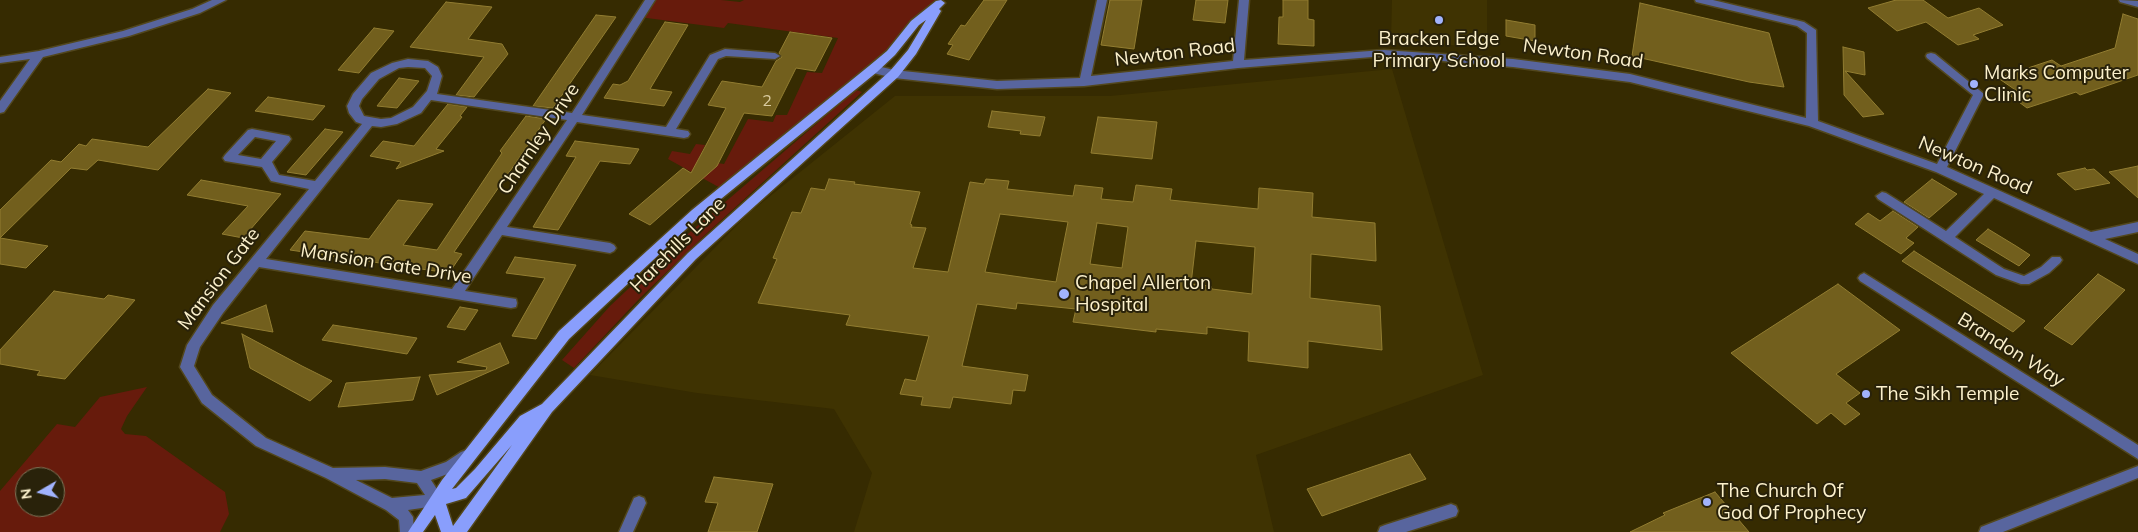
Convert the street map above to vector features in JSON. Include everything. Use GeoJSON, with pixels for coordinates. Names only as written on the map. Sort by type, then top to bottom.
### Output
{"type":"FeatureCollection","features":[{"type":"Feature","properties":{"kind":"main road","name":"Harehills Lane"},"geometry":{"type":"LineString","coordinates":[[416,532],[436,500],[564,335],[696,213],[873,69],[890,53],[915,24],[941,1]]}},
{"type":"Feature","properties":{"kind":"main road","name":"Harehills Lane"},"geometry":{"type":"LineString","coordinates":[[458,532],[548,408],[692,256],[740,211],[837,128],[894,74],[912,52],[941,1]]}},
{"type":"Feature","properties":{"kind":"main road"},"geometry":{"type":"LineString","coordinates":[[448,532],[436,500],[461,493],[480,474],[525,420],[548,408]]}},
{"type":"Feature","properties":{"kind":"street"},"geometry":{"type":"LineString","coordinates":[[0,60],[39,54],[125,34],[196,11],[221,0]]}},
{"type":"Feature","properties":{"kind":"street","name":"Charnley Drive"},"geometry":{"type":"LineString","coordinates":[[455,295],[575,117],[650,0]]}},
{"type":"Feature","properties":{"kind":"street"},"geometry":{"type":"LineString","coordinates":[[1084,82],[1102,0]]}},
{"type":"Feature","properties":{"kind":"street"},"geometry":{"type":"LineString","coordinates":[[1238,64],[1244,0]]}},
{"type":"Feature","properties":{"kind":"street"},"geometry":{"type":"LineString","coordinates":[[1700,0],[1800,24],[1812,32],[1812,123]]}},
{"type":"Feature","properties":{"kind":"street"},"geometry":{"type":"LineString","coordinates":[[2124,0],[2138,4]]}},
{"type":"Feature","properties":{"kind":"street"},"geometry":{"type":"LineString","coordinates":[[669,132],[714,57],[725,52],[775,56]]}},
{"type":"Feature","properties":{"kind":"street","name":"Newton Road"},"geometry":{"type":"LineString","coordinates":[[873,69],[894,74],[997,85],[1084,82],[1238,64],[1384,53],[1513,62],[1630,78],[1812,123],[1940,169],[2138,259]]}},
{"type":"Feature","properties":{"kind":"street"},"geometry":{"type":"LineString","coordinates":[[0,109],[39,54]]}},
{"type":"Feature","properties":{"kind":"street"},"geometry":{"type":"LineString","coordinates":[[1931,56],[1979,94],[1940,169]]}},
{"type":"Feature","properties":{"kind":"street"},"geometry":{"type":"LineString","coordinates":[[408,63],[428,66],[434,70],[437,76],[432,92],[428,96],[417,110],[406,117],[394,121],[369,122],[360,119],[354,113],[353,106],[369,83],[385,70],[408,63]]}},
{"type":"Feature","properties":{"kind":"street"},"geometry":{"type":"LineString","coordinates":[[428,96],[684,134]]}},
{"type":"Feature","properties":{"kind":"street","name":"Mansion Gate"},"geometry":{"type":"LineString","coordinates":[[369,122],[218,309],[194,345],[187,367],[207,399],[261,442],[331,474],[391,505],[406,518],[407,532]]}},
{"type":"Feature","properties":{"kind":"street"},"geometry":{"type":"LineString","coordinates":[[264,163],[269,165],[275,178],[317,186]]}},
{"type":"Feature","properties":{"kind":"street"},"geometry":{"type":"LineString","coordinates":[[1947,238],[1993,192]]}},
{"type":"Feature","properties":{"kind":"street"},"geometry":{"type":"LineString","coordinates":[[1882,196],[2000,272],[2025,281],[2045,270],[2056,260]]}},
{"type":"Feature","properties":{"kind":"street"},"geometry":{"type":"LineString","coordinates":[[2091,237],[2138,227]]}},
{"type":"Feature","properties":{"kind":"street"},"geometry":{"type":"LineString","coordinates":[[499,230],[610,248]]}},
{"type":"Feature","properties":{"kind":"street","name":"Mansion Gate Drive"},"geometry":{"type":"LineString","coordinates":[[255,262],[511,303]]}},
{"type":"Feature","properties":{"kind":"street","name":"Brandon Way"},"geometry":{"type":"LineString","coordinates":[[1864,278],[2138,453]]}},
{"type":"Feature","properties":{"kind":"street","name":"Harehills Lane"},"geometry":{"type":"LineString","coordinates":[[421,477],[451,467],[476,447]]}},
{"type":"Feature","properties":{"kind":"street"},"geometry":{"type":"LineString","coordinates":[[1986,532],[2138,472]]}},
{"type":"Feature","properties":{"kind":"street","name":"Mansion Gate"},"geometry":{"type":"LineString","coordinates":[[331,474],[385,473],[421,477]]}},
{"type":"Feature","properties":{"kind":"street"},"geometry":{"type":"LineString","coordinates":[[391,505],[436,500],[421,477]]}},
{"type":"Feature","properties":{"kind":"street"},"geometry":{"type":"LineString","coordinates":[[626,532],[639,503]]}},
{"type":"Feature","properties":{"kind":"street"},"geometry":{"type":"LineString","coordinates":[[1385,532],[1451,511]]}},
{"type":"Feature","properties":{"kind":"shaded area"},"geometry":{"type":"Polygon","coordinates":[[[650,0],[721,0],[740,2],[744,0],[942,0],[891,53],[724,190],[668,159],[672,151],[690,154],[696,144],[705,145],[698,160],[724,164],[748,119],[773,122],[776,115],[787,115],[807,72],[822,73],[838,38],[728,23],[724,28],[639,17],[650,0]]]}},
{"type":"Feature","properties":{"kind":"shaded area","name":"Bracken Edge Primary School"},"geometry":{"type":"Polygon","coordinates":[[[1392,0],[1487,0],[1487,48],[1391,40],[1392,0]]]}},
{"type":"Feature","properties":{"kind":"shaded area","name":"Chapel Allerton Hospital"},"geometry":{"type":"Polygon","coordinates":[[[1392,69],[1483,375],[1256,455],[1274,532],[854,532],[872,473],[834,409],[697,393],[590,375],[749,213],[895,96],[1110,96],[1392,69]]]}},
{"type":"Feature","properties":{"kind":"shaded area"},"geometry":{"type":"Polygon","coordinates":[[[856,90],[862,92],[706,234],[640,298],[574,368],[562,360],[610,306],[675,245],[856,90]]]}},
{"type":"Feature","properties":{"kind":"shaded area"},"geometry":{"type":"Polygon","coordinates":[[[147,387],[127,416],[121,429],[125,434],[146,436],[225,492],[229,514],[220,532],[0,532],[0,491],[15,473],[15,517],[65,517],[65,467],[20,467],[57,424],[75,427],[100,397],[147,387]]]}},
{"type":"Feature","properties":{"kind":"building"},"geometry":{"type":"Polygon","coordinates":[[[984,0],[1007,0],[969,60],[947,54],[953,45],[948,44],[961,25],[965,26],[984,0]]]}},
{"type":"Feature","properties":{"kind":"building"},"geometry":{"type":"Polygon","coordinates":[[[1110,0],[1142,0],[1134,49],[1101,45],[1110,0]]]}},
{"type":"Feature","properties":{"kind":"building"},"geometry":{"type":"Polygon","coordinates":[[[1196,0],[1228,0],[1225,23],[1193,20],[1196,0]]]}},
{"type":"Feature","properties":{"kind":"building"},"geometry":{"type":"Polygon","coordinates":[[[1283,0],[1308,0],[1308,19],[1314,20],[1314,46],[1278,44],[1279,17],[1283,17],[1283,0]]]}},
{"type":"Feature","properties":{"kind":"building"},"geometry":{"type":"Polygon","coordinates":[[[1896,0],[1923,0],[1948,18],[1979,8],[2003,25],[1973,35],[1979,39],[1958,45],[1926,22],[1897,31],[1868,8],[1896,0]]]}},
{"type":"Feature","properties":{"kind":"building"},"geometry":{"type":"Polygon","coordinates":[[[446,2],[492,7],[468,39],[502,44],[508,54],[474,97],[456,95],[484,57],[410,47],[446,2]]]}},
{"type":"Feature","properties":{"kind":"building"},"geometry":{"type":"Polygon","coordinates":[[[1640,3],[1769,33],[1784,87],[1749,82],[1632,56],[1640,3]]]}},
{"type":"Feature","properties":{"kind":"building"},"geometry":{"type":"Polygon","coordinates":[[[2123,14],[2138,19],[2138,75],[2080,95],[2076,92],[2027,108],[2008,94],[2017,91],[1998,78],[2052,60],[2061,66],[2115,48],[2123,14]]]}},
{"type":"Feature","properties":{"kind":"building"},"geometry":{"type":"Polygon","coordinates":[[[596,15],[616,17],[553,108],[533,106],[596,15]]]}},
{"type":"Feature","properties":{"kind":"building"},"geometry":{"type":"Polygon","coordinates":[[[1506,20],[1535,25],[1535,41],[1506,36],[1506,20]]]}},
{"type":"Feature","properties":{"kind":"building"},"geometry":{"type":"Polygon","coordinates":[[[665,22],[688,25],[650,89],[672,92],[664,106],[604,98],[613,84],[620,85],[628,81],[665,22]]]}},
{"type":"Feature","properties":{"kind":"building"},"geometry":{"type":"Polygon","coordinates":[[[374,28],[394,31],[359,73],[338,70],[374,28]]]}},
{"type":"Feature","properties":{"kind":"building"},"geometry":{"type":"Polygon","coordinates":[[[790,32],[832,38],[815,71],[796,68],[772,116],[744,113],[717,166],[650,225],[629,214],[683,168],[691,173],[726,108],[708,105],[722,81],[762,87],[776,61],[782,57],[779,53],[790,32]]]}},
{"type":"Feature","properties":{"kind":"building"},"geometry":{"type":"Polygon","coordinates":[[[1843,47],[1864,52],[1865,75],[1845,71],[1884,114],[1863,117],[1844,95],[1843,47]]]}},
{"type":"Feature","properties":{"kind":"building"},"geometry":{"type":"Polygon","coordinates":[[[399,78],[419,81],[397,108],[377,106],[399,78]]]}},
{"type":"Feature","properties":{"kind":"building"},"geometry":{"type":"Polygon","coordinates":[[[208,89],[231,93],[158,170],[98,160],[87,170],[71,168],[0,238],[0,210],[51,160],[61,162],[79,144],[86,146],[92,139],[148,147],[208,89]]]}},
{"type":"Feature","properties":{"kind":"building"},"geometry":{"type":"Polygon","coordinates":[[[268,97],[325,106],[313,120],[255,111],[268,97]]]}},
{"type":"Feature","properties":{"kind":"building"},"geometry":{"type":"Polygon","coordinates":[[[448,104],[467,107],[460,116],[462,117],[436,149],[444,151],[396,169],[401,162],[370,156],[383,141],[414,146],[448,104]]]}},
{"type":"Feature","properties":{"kind":"building"},"geometry":{"type":"Polygon","coordinates":[[[992,111],[1045,117],[1040,136],[1020,134],[1021,131],[988,127],[992,111]]]}},
{"type":"Feature","properties":{"kind":"building"},"geometry":{"type":"Polygon","coordinates":[[[526,116],[546,119],[454,252],[462,254],[449,273],[290,250],[305,231],[369,239],[398,200],[433,204],[403,245],[437,250],[502,153],[500,151],[526,116]]]}},
{"type":"Feature","properties":{"kind":"building"},"geometry":{"type":"Polygon","coordinates":[[[1098,117],[1157,122],[1152,159],[1091,153],[1098,117]]]}},
{"type":"Feature","properties":{"kind":"building"},"geometry":{"type":"Polygon","coordinates":[[[325,129],[343,132],[306,175],[287,172],[325,129]]]}},
{"type":"Feature","properties":{"kind":"building"},"geometry":{"type":"Polygon","coordinates":[[[575,141],[639,149],[630,164],[600,161],[558,230],[533,227],[576,157],[566,156],[575,141]]]}},
{"type":"Feature","properties":{"kind":"building"},"geometry":{"type":"Polygon","coordinates":[[[2138,166],[2138,198],[2109,172],[2138,166]]]}},
{"type":"Feature","properties":{"kind":"building"},"geometry":{"type":"Polygon","coordinates":[[[2085,168],[2087,170],[2094,169],[2110,183],[2075,190],[2057,174],[2085,168]]]}},
{"type":"Feature","properties":{"kind":"building"},"geometry":{"type":"Polygon","coordinates":[[[829,179],[920,192],[910,224],[912,225],[911,227],[926,228],[913,268],[948,272],[970,182],[984,184],[986,179],[1009,181],[1007,189],[1073,196],[1075,185],[1103,188],[1101,199],[1133,202],[1136,185],[1172,189],[1170,200],[1258,209],[1259,188],[1313,193],[1312,217],[1375,223],[1376,261],[1311,254],[1310,298],[1380,306],[1382,350],[1308,341],[1308,368],[1248,361],[1249,332],[1207,327],[1207,334],[1156,329],[1156,332],[1073,322],[1076,309],[1017,303],[1016,309],[977,304],[962,366],[1028,375],[1025,391],[1013,390],[1011,404],[953,397],[950,408],[921,405],[923,397],[900,394],[905,379],[916,381],[929,336],[846,325],[850,315],[758,303],[777,259],[773,258],[792,212],[801,213],[811,188],[825,190],[829,179]],[[1000,214],[985,272],[1056,282],[1068,222],[1000,214]],[[1097,223],[1090,264],[1122,268],[1128,227],[1097,223]],[[1196,241],[1191,284],[1211,286],[1212,289],[1252,294],[1255,247],[1196,241]]]}},
{"type":"Feature","properties":{"kind":"building"},"geometry":{"type":"Polygon","coordinates":[[[1932,179],[1957,194],[1929,218],[1904,202],[1932,179]]]}},
{"type":"Feature","properties":{"kind":"building"},"geometry":{"type":"Polygon","coordinates":[[[201,180],[281,194],[243,238],[222,234],[248,206],[187,195],[201,180]]]}},
{"type":"Feature","properties":{"kind":"building"},"geometry":{"type":"Polygon","coordinates":[[[1893,211],[1918,227],[1906,238],[1914,243],[1901,254],[1855,224],[1868,213],[1880,221],[1893,211]]]}},
{"type":"Feature","properties":{"kind":"building"},"geometry":{"type":"Polygon","coordinates":[[[1988,229],[2030,255],[2019,266],[1976,240],[1988,229]]]}},
{"type":"Feature","properties":{"kind":"building"},"geometry":{"type":"Polygon","coordinates":[[[0,238],[48,246],[26,268],[0,264],[0,238]]]}},
{"type":"Feature","properties":{"kind":"building"},"geometry":{"type":"Polygon","coordinates":[[[1914,251],[2025,321],[2013,332],[1902,261],[1914,251]]]}},
{"type":"Feature","properties":{"kind":"building"},"geometry":{"type":"Polygon","coordinates":[[[515,257],[576,265],[536,339],[512,336],[545,278],[506,273],[515,257]]]}},
{"type":"Feature","properties":{"kind":"building"},"geometry":{"type":"Polygon","coordinates":[[[2098,274],[2125,290],[2072,345],[2044,328],[2098,274]]]}},
{"type":"Feature","properties":{"kind":"building"},"geometry":{"type":"Polygon","coordinates":[[[1838,284],[1900,330],[1836,374],[1860,393],[1846,403],[1860,414],[1845,425],[1831,413],[1817,424],[1731,353],[1838,284]]]}},
{"type":"Feature","properties":{"kind":"building"},"geometry":{"type":"Polygon","coordinates":[[[54,291],[104,299],[108,295],[135,300],[65,379],[37,375],[40,371],[0,364],[0,350],[54,291]]]}},
{"type":"Feature","properties":{"kind":"building"},"geometry":{"type":"Polygon","coordinates":[[[266,305],[273,332],[221,323],[266,305]]]}},
{"type":"Feature","properties":{"kind":"building"},"geometry":{"type":"Polygon","coordinates":[[[460,307],[478,310],[465,330],[447,327],[460,307]]]}},
{"type":"Feature","properties":{"kind":"building"},"geometry":{"type":"Polygon","coordinates":[[[333,325],[417,338],[407,354],[322,340],[333,325]]]}},
{"type":"Feature","properties":{"kind":"building"},"geometry":{"type":"Polygon","coordinates":[[[242,334],[332,381],[310,401],[250,368],[242,334]]]}},
{"type":"Feature","properties":{"kind":"building"},"geometry":{"type":"Polygon","coordinates":[[[500,343],[509,363],[437,395],[429,375],[486,370],[487,367],[457,362],[500,343]]]}},
{"type":"Feature","properties":{"kind":"building"},"geometry":{"type":"Polygon","coordinates":[[[420,377],[413,400],[338,407],[346,383],[420,377]]]}},
{"type":"Feature","properties":{"kind":"building"},"geometry":{"type":"Polygon","coordinates":[[[1410,454],[1426,479],[1322,516],[1307,489],[1410,454]]]}},
{"type":"Feature","properties":{"kind":"building"},"geometry":{"type":"Polygon","coordinates":[[[714,477],[773,484],[757,532],[708,532],[718,503],[705,502],[714,477]]]}},
{"type":"Feature","properties":{"kind":"building","name":"The Church Of God Of Prophecy"},"geometry":{"type":"Polygon","coordinates":[[[1715,492],[1749,532],[1630,532],[1665,515],[1663,513],[1715,492]]]}},
{"type":"Feature","properties":{"kind":"place","name":"Bracken Edge Primary School"},"geometry":{"type":"Point","coordinates":[1439,20]}},
{"type":"Feature","properties":{"kind":"place","name":"Marks Computer Clinic"},"geometry":{"type":"Point","coordinates":[1974,84]}},
{"type":"Feature","properties":{"kind":"place","name":"Chapel Allerton Hospital"},"geometry":{"type":"Point","coordinates":[1064,294]}},
{"type":"Feature","properties":{"kind":"place","name":"The Sikh Temple"},"geometry":{"type":"Point","coordinates":[1866,394]}},
{"type":"Feature","properties":{"kind":"place","name":"The Church Of God Of Prophecy"},"geometry":{"type":"Point","coordinates":[1707,502]}}]}
